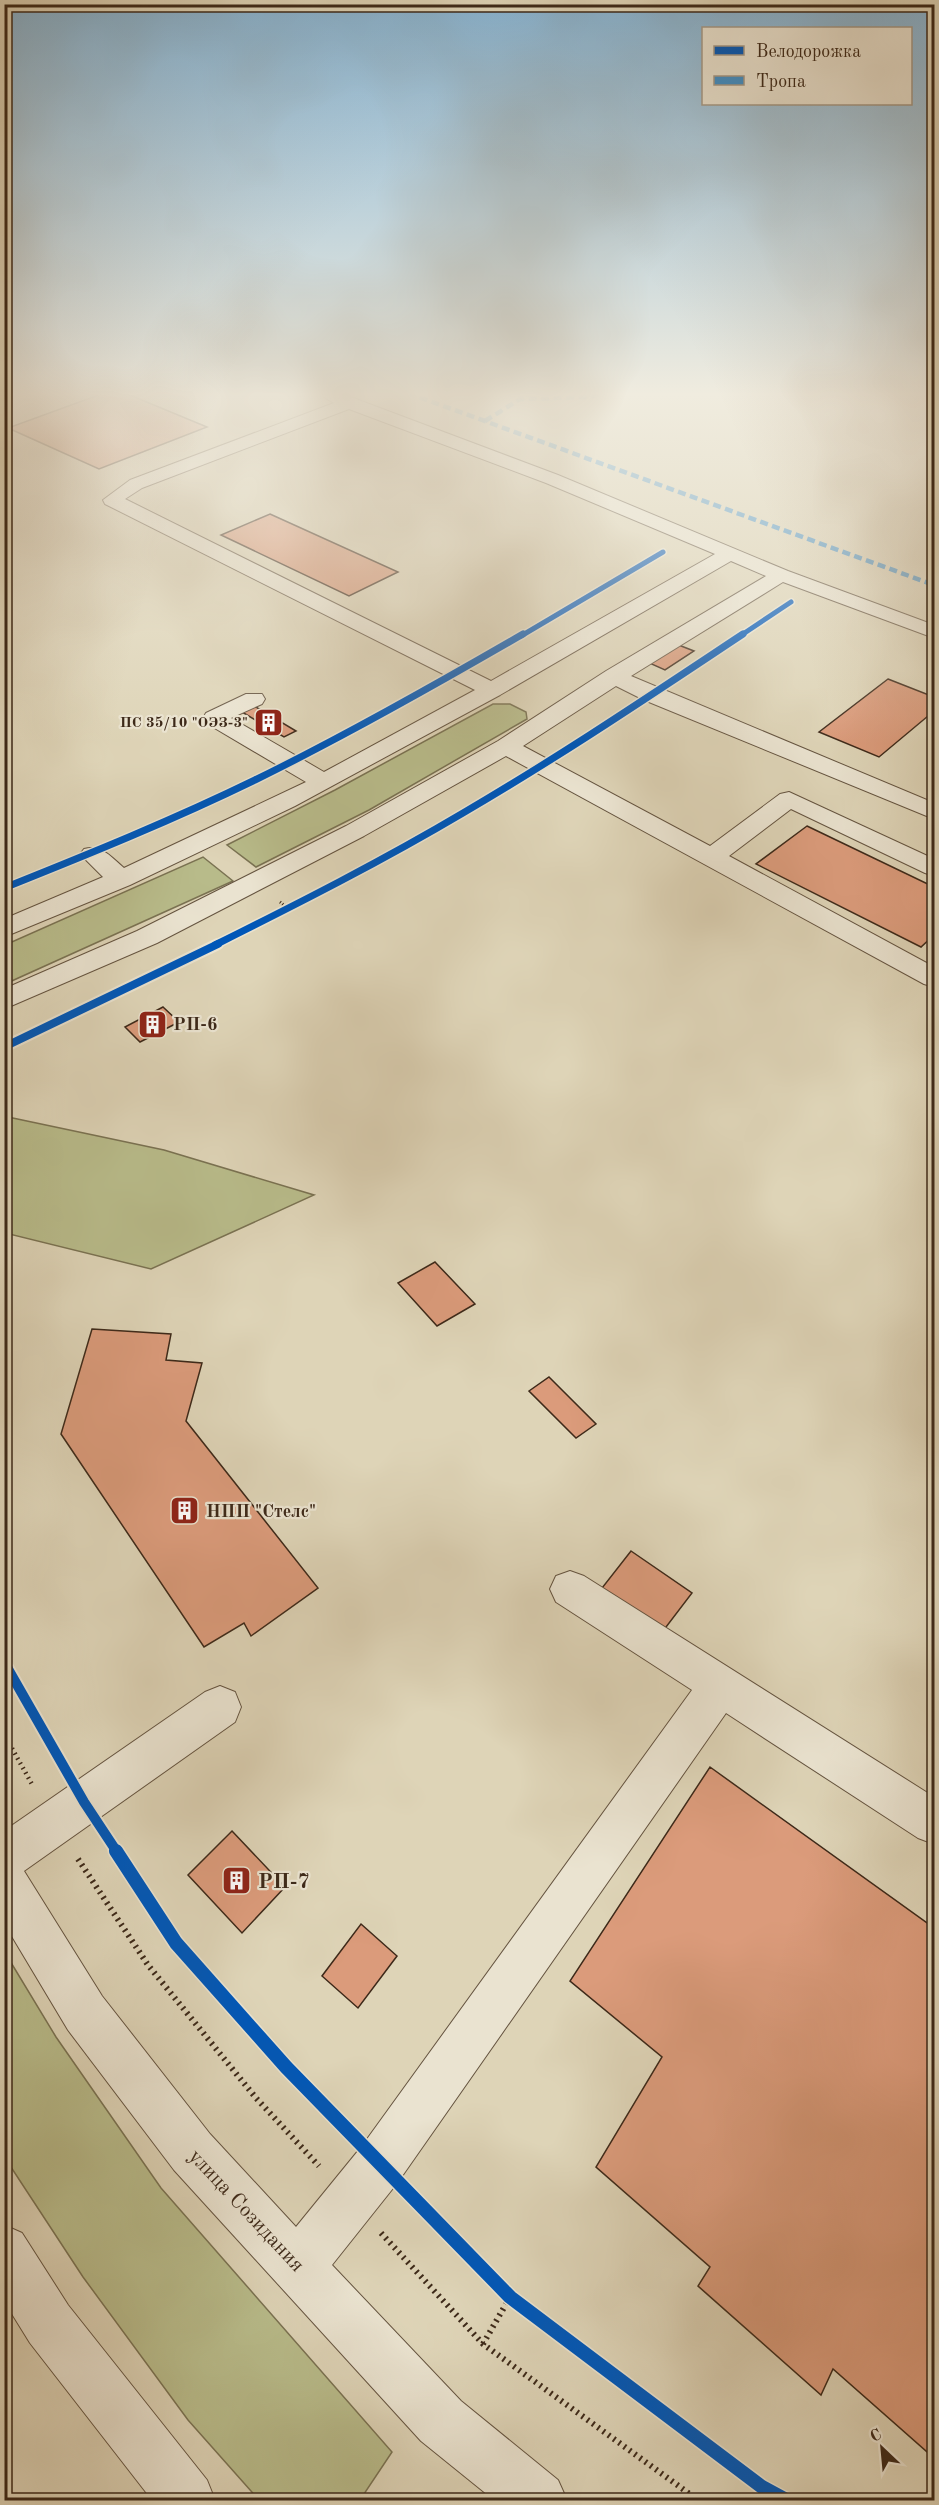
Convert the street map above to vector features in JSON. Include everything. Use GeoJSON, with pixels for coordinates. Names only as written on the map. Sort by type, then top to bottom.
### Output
{"type":"FeatureCollection","features":[{"type":"Feature","properties":{"kind":"street"},"geometry":{"type":"LineString","coordinates":[[132,510],[492,690]]}},
{"type":"Feature","properties":{"kind":"street"},"geometry":{"type":"LineString","coordinates":[[625,510],[781,575],[934,632]]}},
{"type":"Feature","properties":{"kind":"street"},"geometry":{"type":"LineString","coordinates":[[4,929],[121,879],[324,782],[492,690],[729,554]]}},
{"type":"Feature","properties":{"kind":"street"},"geometry":{"type":"LineString","coordinates":[[4,1000],[147,937],[355,831],[506,746],[592,678],[781,575]]}},
{"type":"Feature","properties":{"kind":"street"},"geometry":{"type":"LineString","coordinates":[[544,660],[592,678],[652,695],[934,812]]}},
{"type":"Feature","properties":{"kind":"street"},"geometry":{"type":"LineString","coordinates":[[254,699],[214,718],[324,782]]}},
{"type":"Feature","properties":{"kind":"street"},"geometry":{"type":"LineString","coordinates":[[506,746],[934,978]]}},
{"type":"Feature","properties":{"kind":"street"},"geometry":{"type":"LineString","coordinates":[[712,857],[789,799],[934,868]]}},
{"type":"Feature","properties":{"kind":"street"},"geometry":{"type":"LineString","coordinates":[[93,854],[121,879]]}},
{"type":"Feature","properties":{"kind":"street"},"geometry":{"type":"LineString","coordinates":[[570,1589],[934,1822]]}},
{"type":"Feature","properties":{"kind":"street"},"geometry":{"type":"LineString","coordinates":[[298,2266],[387,2154],[721,1685]]}},
{"type":"Feature","properties":{"kind":"street"},"geometry":{"type":"LineString","coordinates":[[4,1858],[220,1707]]}},
{"type":"Feature","properties":{"kind":"street","name":"улица Созидания"},"geometry":{"type":"LineString","coordinates":[[4,1880],[85,2013],[192,2152],[441,2421],[537,2500]]}},
{"type":"Feature","properties":{"kind":"street"},"geometry":{"type":"LineString","coordinates":[[4,2252],[49,2324],[187,2500]]}},
{"type":"Feature","properties":{"kind":"path"},"geometry":{"type":"LineString","coordinates":[[279,914],[300,903]]}},
{"type":"Feature","properties":{"kind":"path"},"geometry":{"type":"LineString","coordinates":[[4,1734],[54,1823],[148,1965],[256,2098],[483,2344],[698,2500]]}},
{"type":"Feature","properties":{"kind":"path"},"geometry":{"type":"LineString","coordinates":[[501,2288],[519,2304]]}},
{"type":"Feature","properties":{"kind":"path"},"geometry":{"type":"LineString","coordinates":[[483,2344],[510,2296]]}},
{"type":"Feature","properties":{"kind":"green space"},"geometry":{"type":"Polygon","coordinates":[[[493,704],[510,704],[526,712],[527,719],[369,810],[256,867],[227,845],[335,790],[493,704]]]}},
{"type":"Feature","properties":{"kind":"green space"},"geometry":{"type":"Polygon","coordinates":[[[203,857],[233,881],[5,984],[5,945],[203,857]]]}},
{"type":"Feature","properties":{"kind":"green space"},"geometry":{"type":"Polygon","coordinates":[[[8,1117],[164,1150],[314,1195],[151,1269],[5,1233],[4,1119],[8,1117]]]}},
{"type":"Feature","properties":{"kind":"green space"},"geometry":{"type":"Polygon","coordinates":[[[4,1951],[56,2037],[161,2188],[392,2452],[360,2500],[259,2500],[188,2420],[83,2277],[5,2158],[4,1951]]]}},
{"type":"Feature","properties":{"kind":"building"},"geometry":{"type":"Polygon","coordinates":[[[270,514],[398,572],[349,596],[221,535],[270,514]]]}},
{"type":"Feature","properties":{"kind":"building"},"geometry":{"type":"Polygon","coordinates":[[[676,644],[694,651],[665,670],[647,662],[676,644]]]}},
{"type":"Feature","properties":{"kind":"building"},"geometry":{"type":"Polygon","coordinates":[[[888,679],[934,697],[934,711],[879,757],[819,732],[888,679]]]}},
{"type":"Feature","properties":{"kind":"building","name":"ПС 35/10 \"ОЭЗ-3\""},"geometry":{"type":"Polygon","coordinates":[[[254,706],[296,731],[284,737],[242,712],[254,706]]]}},
{"type":"Feature","properties":{"kind":"building"},"geometry":{"type":"Polygon","coordinates":[[[807,826],[934,887],[934,935],[921,947],[756,864],[807,826]]]}},
{"type":"Feature","properties":{"kind":"building","name":"РП-6"},"geometry":{"type":"Polygon","coordinates":[[[163,1007],[179,1022],[140,1042],[125,1027],[163,1007]]]}},
{"type":"Feature","properties":{"kind":"building"},"geometry":{"type":"Polygon","coordinates":[[[435,1262],[475,1304],[437,1326],[398,1283],[435,1262]]]}},
{"type":"Feature","properties":{"kind":"building","name":"НПП \"Стелс\""},"geometry":{"type":"Polygon","coordinates":[[[92,1329],[171,1334],[166,1360],[202,1363],[186,1421],[318,1588],[251,1636],[244,1623],[204,1647],[61,1434],[92,1329]]]}},
{"type":"Feature","properties":{"kind":"building"},"geometry":{"type":"Polygon","coordinates":[[[549,1377],[596,1424],[576,1438],[529,1391],[549,1377]]]}},
{"type":"Feature","properties":{"kind":"building"},"geometry":{"type":"Polygon","coordinates":[[[631,1551],[692,1593],[663,1631],[602,1588],[631,1551]]]}},
{"type":"Feature","properties":{"kind":"building"},"geometry":{"type":"Polygon","coordinates":[[[710,1767],[934,1928],[934,2458],[833,2369],[821,2395],[698,2286],[710,2267],[596,2167],[662,2057],[570,1981],[710,1767]]]}},
{"type":"Feature","properties":{"kind":"building","name":"РП-7"},"geometry":{"type":"Polygon","coordinates":[[[232,1831],[285,1887],[242,1933],[188,1875],[232,1831]]]}},
{"type":"Feature","properties":{"kind":"building"},"geometry":{"type":"Polygon","coordinates":[[[361,1924],[397,1956],[358,2008],[322,1976],[361,1924]]]}},
{"type":"Feature","properties":{"kind":"marked path"},"geometry":{"type":"LineString","coordinates":[[728,510],[934,585]]}},
{"type":"Feature","properties":{"kind":"cycle path"},"geometry":{"type":"LineString","coordinates":[[4,888],[149,828],[291,762],[432,686],[663,552]]}},
{"type":"Feature","properties":{"kind":"cycle path"},"geometry":{"type":"LineString","coordinates":[[4,1047],[262,921],[415,841],[558,755],[791,602]]}},
{"type":"Feature","properties":{"kind":"cycle path"},"geometry":{"type":"LineString","coordinates":[[4,1662],[84,1802],[176,1943],[286,2067],[510,2297],[762,2487],[786,2500]]}},
{"type":"Feature","properties":{"kind":"place","name":"ПС 35/10 \"ОЭЗ-3\""},"geometry":{"type":"Point","coordinates":[269,722]}},
{"type":"Feature","properties":{"kind":"place","name":"РП-6"},"geometry":{"type":"Point","coordinates":[152,1024]}},
{"type":"Feature","properties":{"kind":"place","name":"НПП \"Стелс\""},"geometry":{"type":"Point","coordinates":[185,1511]}},
{"type":"Feature","properties":{"kind":"place","name":"РП-7"},"geometry":{"type":"Point","coordinates":[237,1881]}}]}
